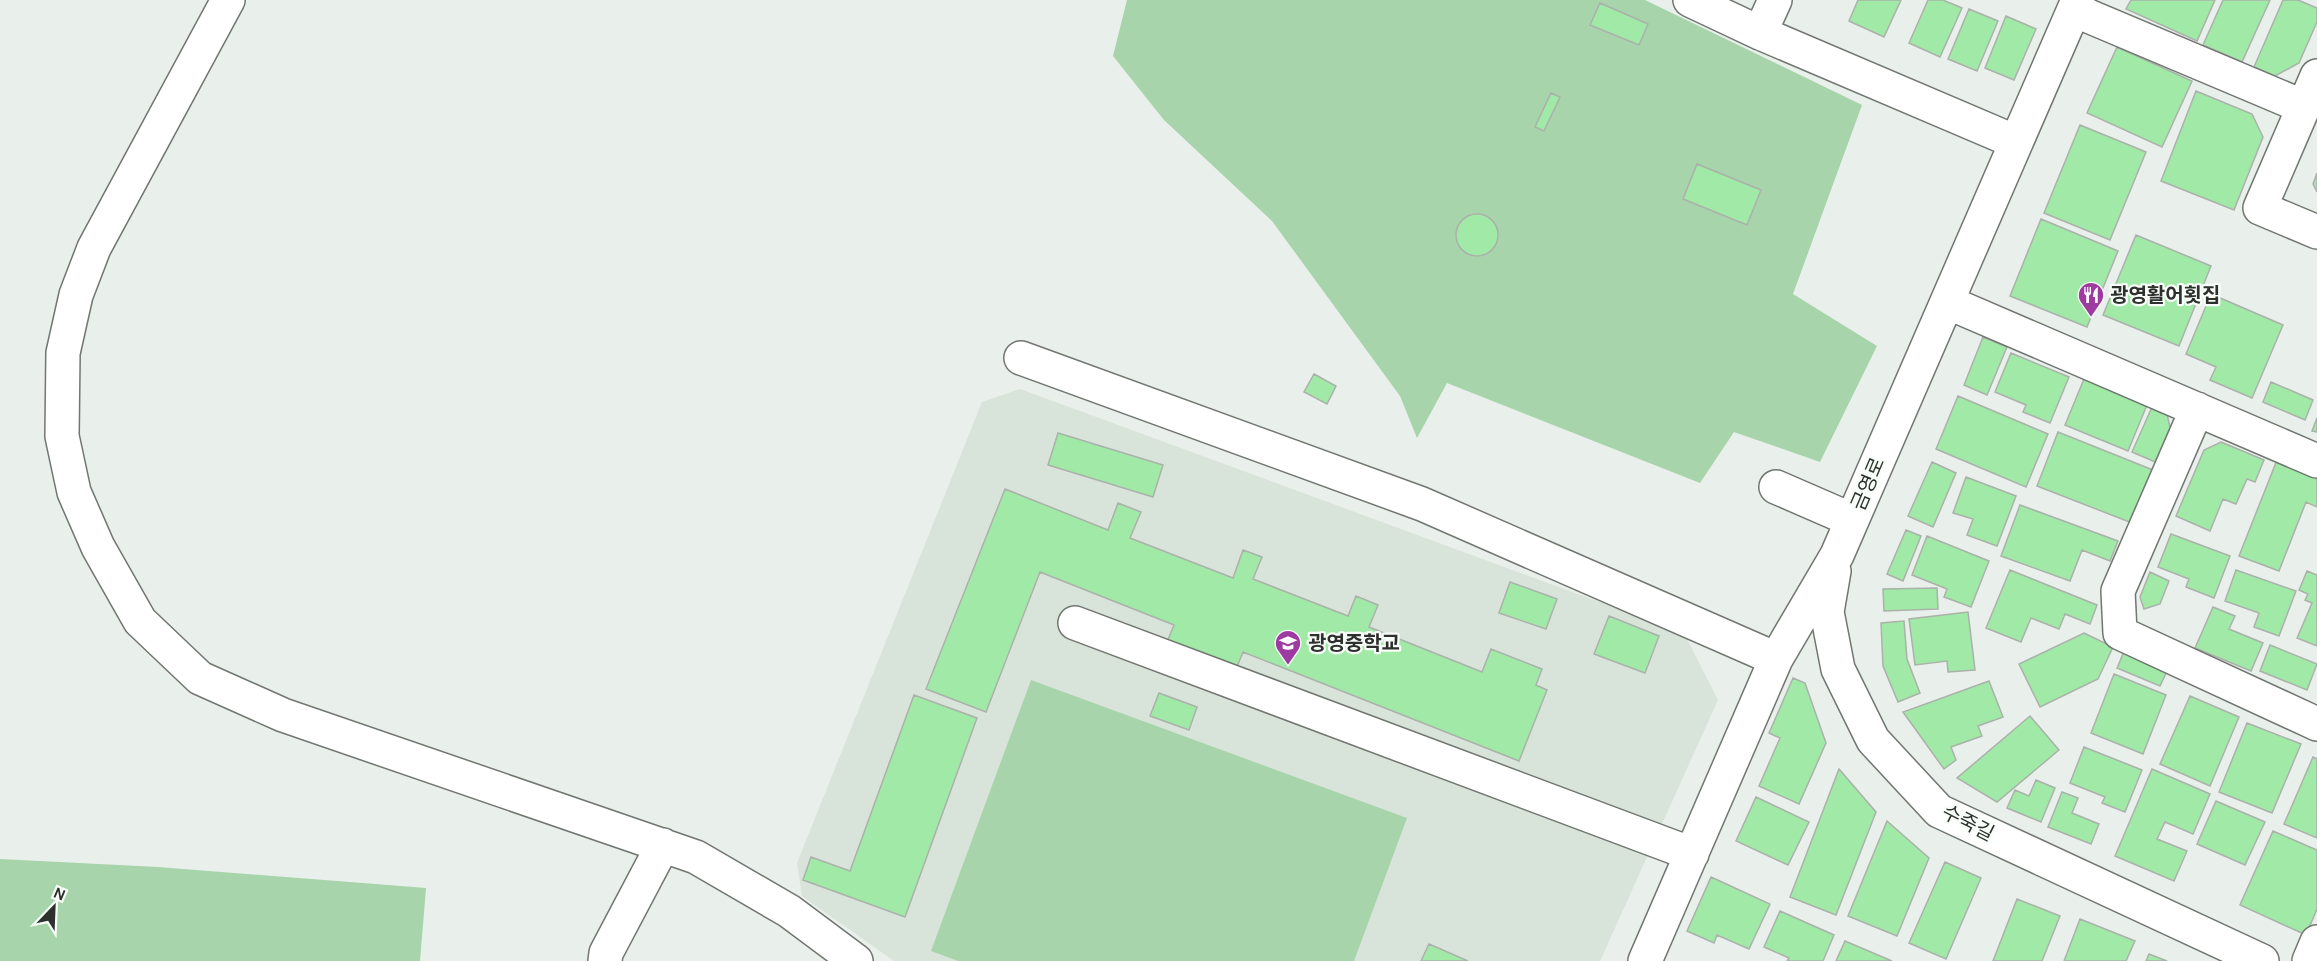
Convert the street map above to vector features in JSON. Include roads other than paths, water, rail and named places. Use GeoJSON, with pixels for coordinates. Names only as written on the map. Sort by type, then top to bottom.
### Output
{"type":"FeatureCollection","features":[{"type":"Feature","properties":{"kind":"street"},"geometry":{"type":"LineString","coordinates":[[228,0],[94,248],[76,295],[63,352],[62,436],[74,492],[98,548],[140,621],[200,678],[283,715],[696,857],[789,910],[856,961]]}},
{"type":"Feature","properties":{"kind":"street"},"geometry":{"type":"LineString","coordinates":[[1690,0],[1760,33],[2016,142]]}},
{"type":"Feature","properties":{"kind":"street"},"geometry":{"type":"LineString","coordinates":[[1760,33],[1775,0]]}},
{"type":"Feature","properties":{"kind":"street"},"geometry":{"type":"LineString","coordinates":[[2076,5],[2304,107]]}},
{"type":"Feature","properties":{"kind":"street","name":"금영로"},"geometry":{"type":"LineString","coordinates":[[1645,961],[1776,659],[1837,555],[2076,5]]}},
{"type":"Feature","properties":{"kind":"street"},"geometry":{"type":"LineString","coordinates":[[2317,76],[2260,208],[2317,232]]}},
{"type":"Feature","properties":{"kind":"street"},"geometry":{"type":"LineString","coordinates":[[1947,302],[2317,461]]}},
{"type":"Feature","properties":{"kind":"street"},"geometry":{"type":"LineString","coordinates":[[1021,357],[1422,504],[1776,659]]}},
{"type":"Feature","properties":{"kind":"street"},"geometry":{"type":"LineString","coordinates":[[2197,409],[2118,591],[2120,633],[2317,724]]}},
{"type":"Feature","properties":{"kind":"street"},"geometry":{"type":"LineString","coordinates":[[1776,487],[1852,520]]}},
{"type":"Feature","properties":{"kind":"street","name":"수죽길"},"geometry":{"type":"LineString","coordinates":[[1837,555],[1827,612],[1838,669],[1873,740],[1939,811],[2262,961]]}},
{"type":"Feature","properties":{"kind":"street"},"geometry":{"type":"LineString","coordinates":[[1075,623],[1692,854]]}},
{"type":"Feature","properties":{"kind":"street"},"geometry":{"type":"LineString","coordinates":[[605,961],[606,953],[663,845]]}},
{"type":"Feature","properties":{"kind":"street"},"geometry":{"type":"LineString","coordinates":[[2309,961],[2317,942]]}},
{"type":"Feature","properties":{"kind":"place","name":"광영활어횟집"},"geometry":{"type":"Point","coordinates":[2091,318]}},
{"type":"Feature","properties":{"kind":"place","name":"광영중학교"},"geometry":{"type":"Point","coordinates":[1288,666]}}]}
